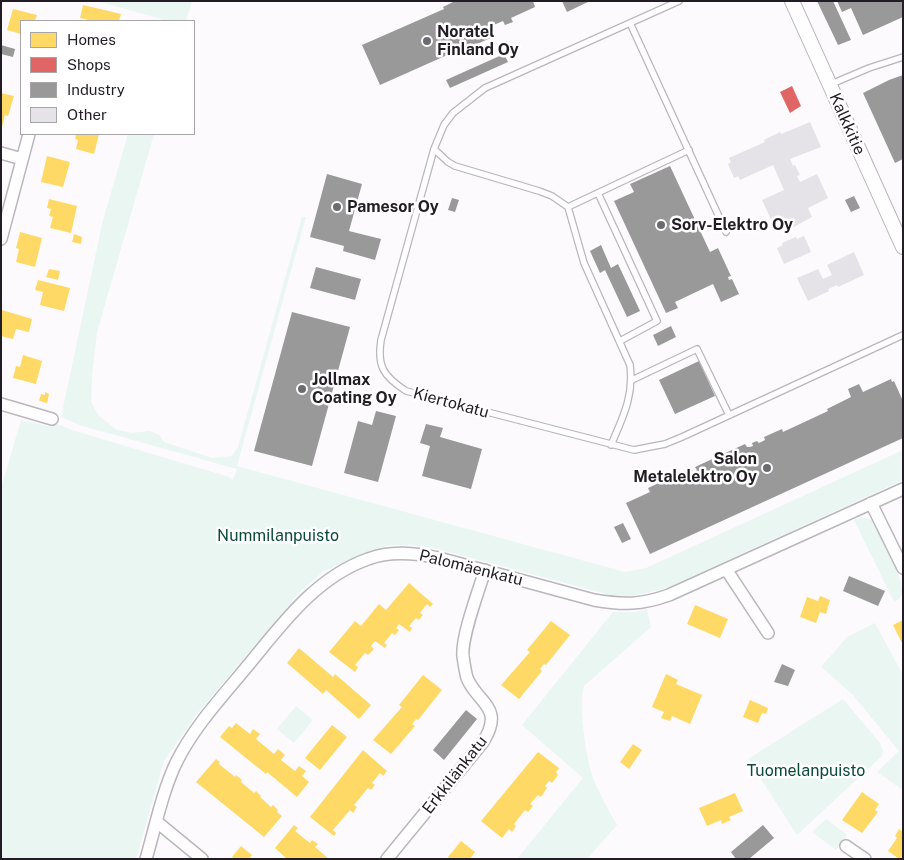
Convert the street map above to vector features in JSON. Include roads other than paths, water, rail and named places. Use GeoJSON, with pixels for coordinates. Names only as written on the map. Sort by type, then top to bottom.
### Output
{"type":"FeatureCollection","features":[{"type":"Feature","properties":{"kind":"street","name":"Kalkkitie"},"geometry":{"type":"LineString","coordinates":[[792,1],[903,247]]}},
{"type":"Feature","properties":{"kind":"street"},"geometry":{"type":"LineString","coordinates":[[1,239],[29,135]]}},
{"type":"Feature","properties":{"kind":"street"},"geometry":{"type":"LineString","coordinates":[[1,153],[22,159]]}},
{"type":"Feature","properties":{"kind":"street"},"geometry":{"type":"LineString","coordinates":[[1,404],[52,419]]}},
{"type":"Feature","properties":{"kind":"street","name":"Palomäenkatu"},"geometry":{"type":"LineString","coordinates":[[146,859],[176,763],[191,738],[221,698],[307,597],[351,566],[369,558],[398,553],[418,554],[594,600],[628,604],[664,597],[903,489]]}},
{"type":"Feature","properties":{"kind":"street"},"geometry":{"type":"LineString","coordinates":[[871,503],[903,568]]}},
{"type":"Feature","properties":{"kind":"street"},"geometry":{"type":"LineString","coordinates":[[726,569],[768,633]]}},
{"type":"Feature","properties":{"kind":"street","name":"Erkkilänkatu"},"geometry":{"type":"LineString","coordinates":[[387,859],[483,742],[488,733],[490,712],[488,706],[467,678],[463,653],[465,638],[484,570]]}},
{"type":"Feature","properties":{"kind":"street"},"geometry":{"type":"LineString","coordinates":[[157,822],[202,859]]}},
{"type":"Feature","properties":{"kind":"street"},"geometry":{"type":"LineString","coordinates":[[846,846],[865,859]]}},
{"type":"Feature","properties":{"kind":"lane","name":"Kiertokatu"},"geometry":{"type":"LineString","coordinates":[[679,1],[479,92],[453,113],[444,125],[434,149],[381,340],[379,362],[383,371],[393,382],[406,391],[634,450],[674,440],[903,335]]}},
{"type":"Feature","properties":{"kind":"lane"},"geometry":{"type":"LineString","coordinates":[[630,23],[726,232]]}},
{"type":"Feature","properties":{"kind":"lane"},"geometry":{"type":"LineString","coordinates":[[830,85],[869,68],[903,57]]}},
{"type":"Feature","properties":{"kind":"lane"},"geometry":{"type":"LineString","coordinates":[[434,149],[455,166],[539,191],[552,196],[568,207],[584,263],[630,365],[632,380],[627,407],[611,445]]}},
{"type":"Feature","properties":{"kind":"lane"},"geometry":{"type":"LineString","coordinates":[[568,207],[689,150]]}},
{"type":"Feature","properties":{"kind":"lane"},"geometry":{"type":"LineString","coordinates":[[598,193],[658,321],[620,341]]}},
{"type":"Feature","properties":{"kind":"lane"},"geometry":{"type":"LineString","coordinates":[[632,380],[698,349],[729,415]]}},
{"type":"Feature","properties":{"kind":"place","name":"Noratel Finland Oy"},"geometry":{"type":"Point","coordinates":[427,41]}},
{"type":"Feature","properties":{"kind":"place","name":"Pamesor Oy"},"geometry":{"type":"Point","coordinates":[337,207]}},
{"type":"Feature","properties":{"kind":"place","name":"Sorv-Elektro Oy"},"geometry":{"type":"Point","coordinates":[661,225]}},
{"type":"Feature","properties":{"kind":"place","name":"Jollmax Coating Oy"},"geometry":{"type":"Point","coordinates":[302,389]}},
{"type":"Feature","properties":{"kind":"place","name":"Salon Metalelektro Oy"},"geometry":{"type":"Point","coordinates":[767,468]}},
{"type":"Feature","properties":{"kind":"park label","name":"Nummilanpuisto"},"geometry":{"type":"Point","coordinates":[278,536]}},
{"type":"Feature","properties":{"kind":"park label","name":"Tuomelanpuisto"},"geometry":{"type":"Point","coordinates":[806,771]}}]}
